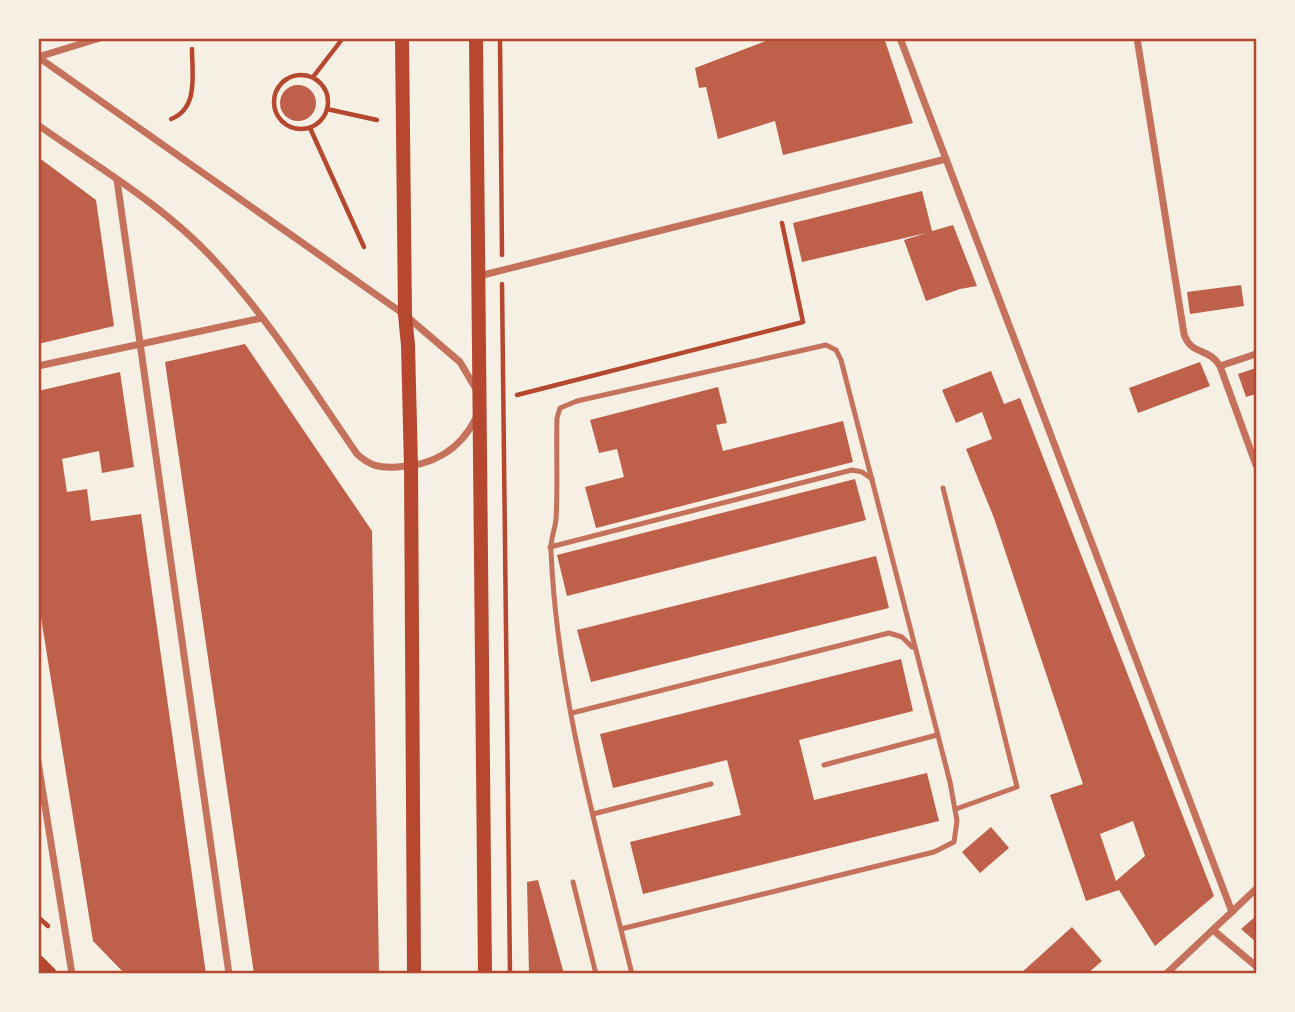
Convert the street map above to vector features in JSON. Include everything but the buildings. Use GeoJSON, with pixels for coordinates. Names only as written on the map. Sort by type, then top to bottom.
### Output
{"type":"FeatureCollection","features":[{"type":"Feature","properties":{"kind":"main road"},"geometry":{"type":"LineString","coordinates":[[402,38],[405,315],[411,467],[414,974]]}},
{"type":"Feature","properties":{"kind":"main road"},"geometry":{"type":"LineString","coordinates":[[476,38],[485,974]]}},
{"type":"Feature","properties":{"kind":"main road"},"geometry":{"type":"LineString","coordinates":[[38,962],[50,974]]}},
{"type":"Feature","properties":{"kind":"street"},"geometry":{"type":"LineString","coordinates":[[38,57],[74,42],[100,38]]}},
{"type":"Feature","properties":{"kind":"street"},"geometry":{"type":"LineString","coordinates":[[900,38],[1232,912]]}},
{"type":"Feature","properties":{"kind":"street"},"geometry":{"type":"LineString","coordinates":[[1137,38],[1184,334],[1187,344],[1207,353],[1220,366],[1256,465]]}},
{"type":"Feature","properties":{"kind":"street"},"geometry":{"type":"LineString","coordinates":[[38,57],[405,315],[460,362],[475,388],[480,405],[470,430],[459,443],[428,463],[411,467],[380,468],[367,464],[247,298],[197,243],[148,200],[38,125]]}},
{"type":"Feature","properties":{"kind":"street"},"geometry":{"type":"LineString","coordinates":[[479,276],[946,159]]}},
{"type":"Feature","properties":{"kind":"street"},"geometry":{"type":"LineString","coordinates":[[117,180],[229,974]]}},
{"type":"Feature","properties":{"kind":"street"},"geometry":{"type":"LineString","coordinates":[[38,366],[262,318]]}},
{"type":"Feature","properties":{"kind":"street"},"geometry":{"type":"LineString","coordinates":[[1220,366],[1256,354]]}},
{"type":"Feature","properties":{"kind":"street"},"geometry":{"type":"LineString","coordinates":[[38,762],[72,974]]}},
{"type":"Feature","properties":{"kind":"street"},"geometry":{"type":"LineString","coordinates":[[1166,974],[1256,889]]}},
{"type":"Feature","properties":{"kind":"street"},"geometry":{"type":"LineString","coordinates":[[1213,930],[1256,966]]}},
{"type":"Feature","properties":{"kind":"lane"},"geometry":{"type":"LineString","coordinates":[[621,929],[934,852],[954,842],[957,830],[956,809],[872,479],[841,360],[836,350],[826,345],[577,401],[559,408],[556,522],[550,547],[556,621],[576,741],[593,814],[621,929],[632,974]]}},
{"type":"Feature","properties":{"kind":"lane"},"geometry":{"type":"LineString","coordinates":[[550,547],[852,470],[862,472],[872,479]]}},
{"type":"Feature","properties":{"kind":"lane"},"geometry":{"type":"LineString","coordinates":[[943,488],[1017,787],[956,809]]}},
{"type":"Feature","properties":{"kind":"lane"},"geometry":{"type":"LineString","coordinates":[[572,713],[889,633],[902,637],[914,650]]}},
{"type":"Feature","properties":{"kind":"lane"},"geometry":{"type":"LineString","coordinates":[[824,765],[937,735]]}},
{"type":"Feature","properties":{"kind":"lane"},"geometry":{"type":"LineString","coordinates":[[593,814],[711,784]]}},
{"type":"Feature","properties":{"kind":"lane"},"geometry":{"type":"LineString","coordinates":[[573,882],[596,974]]}},
{"type":"Feature","properties":{"kind":"path"},"geometry":{"type":"LineString","coordinates":[[313,77],[342,38]]}},
{"type":"Feature","properties":{"kind":"path"},"geometry":{"type":"LineString","coordinates":[[500,38],[510,974]]}},
{"type":"Feature","properties":{"kind":"path"},"geometry":{"type":"LineString","coordinates":[[171,119],[185,112],[188,106],[192,82],[192,49]]}},
{"type":"Feature","properties":{"kind":"path"},"geometry":{"type":"LineString","coordinates":[[296,75],[313,77],[324,88],[327,109],[323,117],[310,128],[300,129],[284,123],[275,108],[276,91],[288,78],[296,75]]}},
{"type":"Feature","properties":{"kind":"path"},"geometry":{"type":"LineString","coordinates":[[327,109],[377,120]]}},
{"type":"Feature","properties":{"kind":"path"},"geometry":{"type":"LineString","coordinates":[[310,128],[364,247]]}},
{"type":"Feature","properties":{"kind":"path"},"geometry":{"type":"LineString","coordinates":[[517,395],[803,322],[782,223]]}}]}
